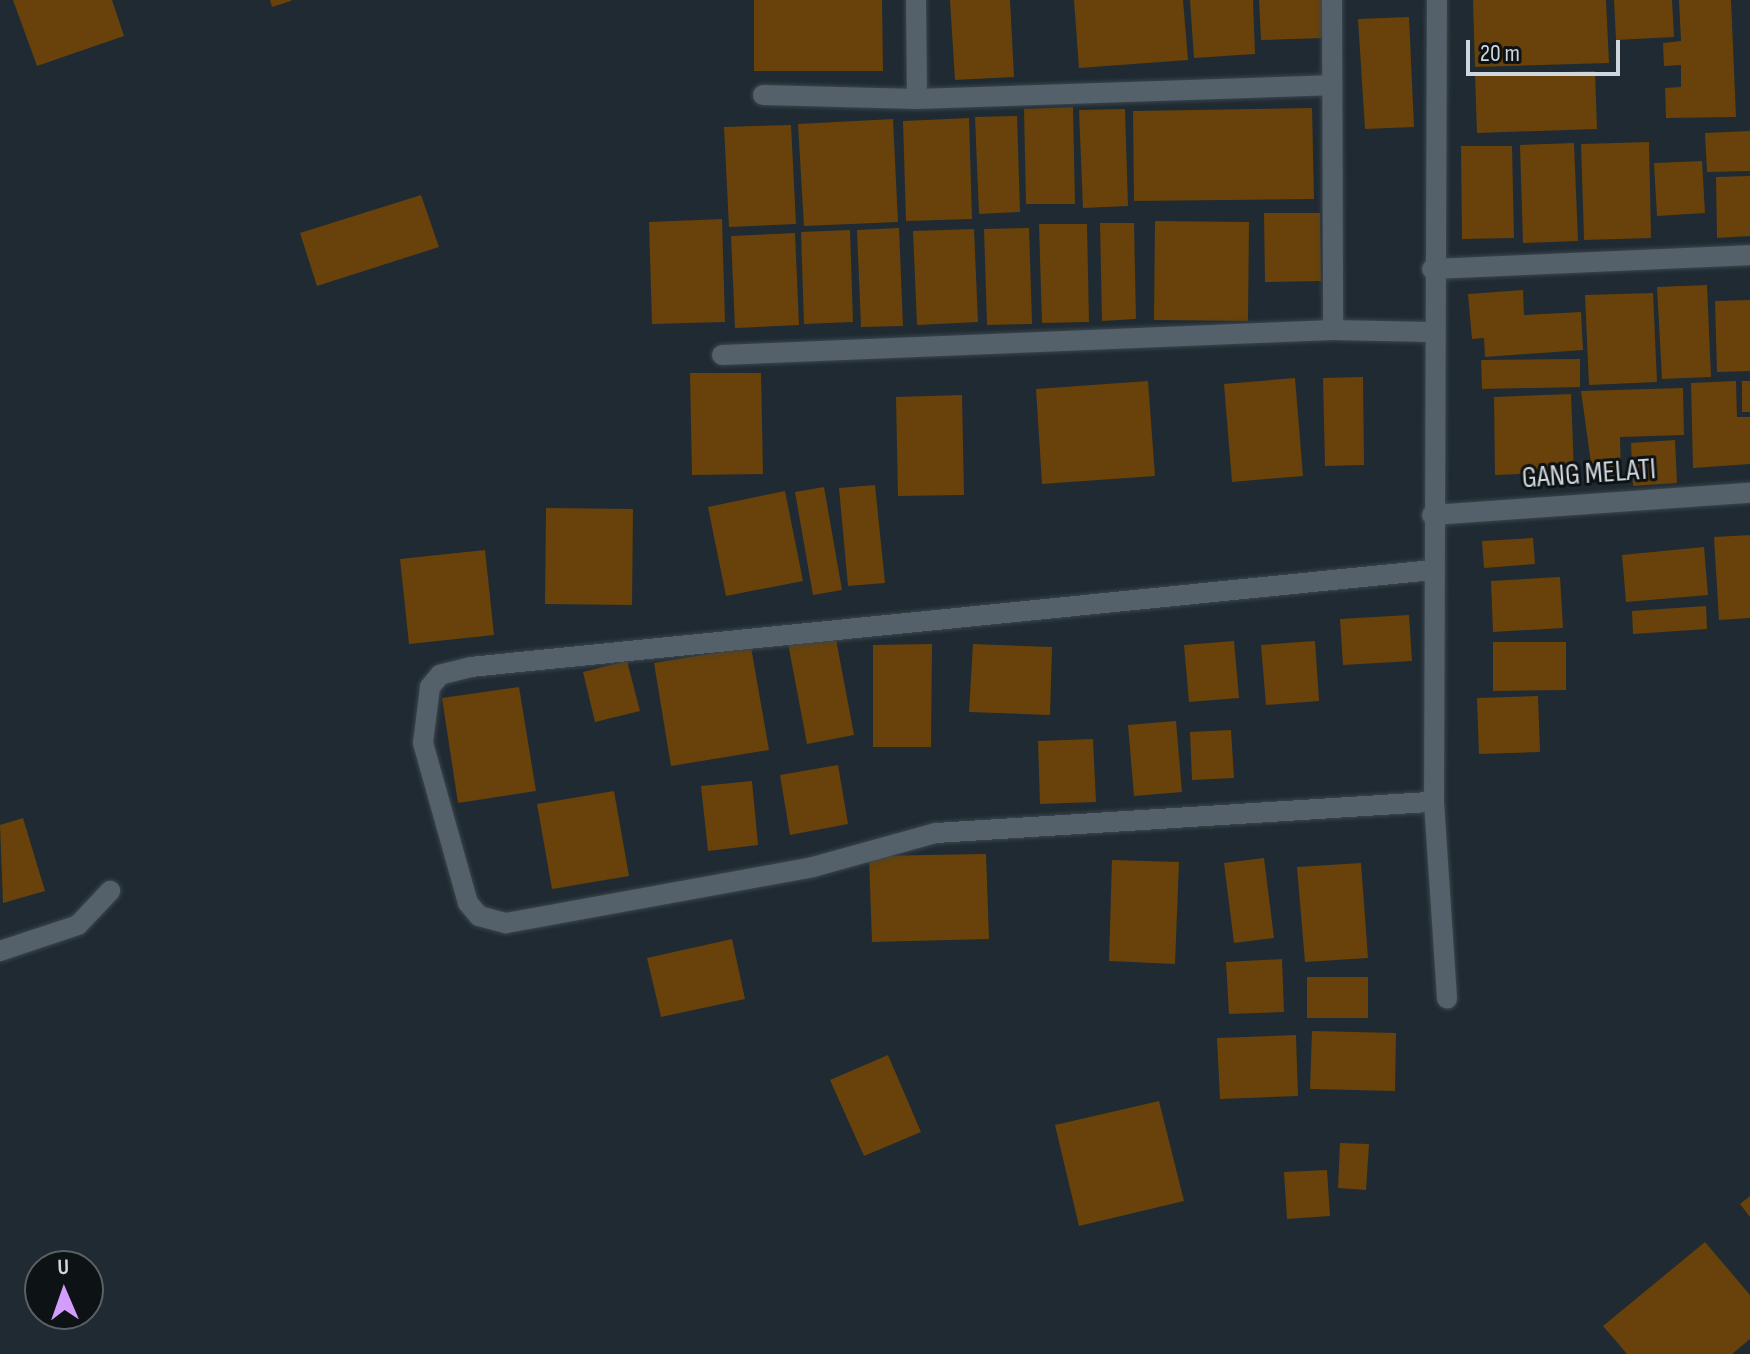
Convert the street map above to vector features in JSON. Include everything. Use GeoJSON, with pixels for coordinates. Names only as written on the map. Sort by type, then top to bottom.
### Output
{"type":"FeatureCollection","features":[{"type":"Feature","properties":{"kind":"street"},"geometry":{"type":"LineString","coordinates":[[916,0],[917,99]]}},
{"type":"Feature","properties":{"kind":"street"},"geometry":{"type":"LineString","coordinates":[[1332,0],[1333,330]]}},
{"type":"Feature","properties":{"kind":"street"},"geometry":{"type":"LineString","coordinates":[[1437,0],[1431,332],[1434,802],[1447,999]]}},
{"type":"Feature","properties":{"kind":"street"},"geometry":{"type":"LineString","coordinates":[[763,95],[917,99],[1330,85]]}},
{"type":"Feature","properties":{"kind":"street"},"geometry":{"type":"LineString","coordinates":[[1432,269],[1750,255]]}},
{"type":"Feature","properties":{"kind":"street"},"geometry":{"type":"LineString","coordinates":[[722,355],[1333,330],[1431,332]]}},
{"type":"Feature","properties":{"kind":"street","name":"GANG MELATI"},"geometry":{"type":"LineString","coordinates":[[1432,515],[1750,493]]}},
{"type":"Feature","properties":{"kind":"street"},"geometry":{"type":"LineString","coordinates":[[1432,570],[471,667],[440,675],[430,687],[423,743],[468,903],[479,916],[506,923],[798,870],[936,833],[1434,802]]}},
{"type":"Feature","properties":{"kind":"street"},"geometry":{"type":"LineString","coordinates":[[0,951],[78,925],[110,891]]}},
{"type":"Feature","properties":{"kind":"building"},"geometry":{"type":"Polygon","coordinates":[[[13,0],[112,0],[124,36],[37,66],[13,0]]]}},
{"type":"Feature","properties":{"kind":"building"},"geometry":{"type":"Polygon","coordinates":[[[270,0],[291,0],[291,1],[272,7],[270,0]]]}},
{"type":"Feature","properties":{"kind":"building"},"geometry":{"type":"Polygon","coordinates":[[[754,0],[882,0],[883,71],[754,71],[754,0]]]}},
{"type":"Feature","properties":{"kind":"building"},"geometry":{"type":"Polygon","coordinates":[[[950,0],[1010,0],[1014,77],[955,80],[950,0]]]}},
{"type":"Feature","properties":{"kind":"building"},"geometry":{"type":"Polygon","coordinates":[[[1074,0],[1183,0],[1188,60],[1079,68],[1074,0]]]}},
{"type":"Feature","properties":{"kind":"building"},"geometry":{"type":"Polygon","coordinates":[[[1190,0],[1253,0],[1255,54],[1194,58],[1190,0]]]}},
{"type":"Feature","properties":{"kind":"building"},"geometry":{"type":"Polygon","coordinates":[[[1259,0],[1322,0],[1324,38],[1261,40],[1259,0]]]}},
{"type":"Feature","properties":{"kind":"building"},"geometry":{"type":"Polygon","coordinates":[[[1473,0],[1606,0],[1609,63],[1475,67],[1473,0]]]}},
{"type":"Feature","properties":{"kind":"building"},"geometry":{"type":"Polygon","coordinates":[[[1614,0],[1672,0],[1674,37],[1616,40],[1614,0]]]}},
{"type":"Feature","properties":{"kind":"building"},"geometry":{"type":"Polygon","coordinates":[[[1679,0],[1731,0],[1736,117],[1666,118],[1665,88],[1681,87],[1681,65],[1664,66],[1663,43],[1681,41],[1679,0]]]}},
{"type":"Feature","properties":{"kind":"building"},"geometry":{"type":"Polygon","coordinates":[[[1409,17],[1414,127],[1365,129],[1358,19],[1409,17]]]}},
{"type":"Feature","properties":{"kind":"building"},"geometry":{"type":"Polygon","coordinates":[[[1595,71],[1597,129],[1477,133],[1475,75],[1595,71]]]}},
{"type":"Feature","properties":{"kind":"building"},"geometry":{"type":"Polygon","coordinates":[[[1073,107],[1075,204],[1026,204],[1024,109],[1073,107]]]}},
{"type":"Feature","properties":{"kind":"building"},"geometry":{"type":"Polygon","coordinates":[[[1312,108],[1314,199],[1134,201],[1133,111],[1312,108]]]}},
{"type":"Feature","properties":{"kind":"building"},"geometry":{"type":"Polygon","coordinates":[[[1125,109],[1128,206],[1083,208],[1079,110],[1125,109]]]}},
{"type":"Feature","properties":{"kind":"building"},"geometry":{"type":"Polygon","coordinates":[[[1017,116],[1020,212],[979,214],[975,117],[1017,116]]]}},
{"type":"Feature","properties":{"kind":"building"},"geometry":{"type":"Polygon","coordinates":[[[969,118],[972,219],[906,221],[903,121],[969,118]]]}},
{"type":"Feature","properties":{"kind":"building"},"geometry":{"type":"Polygon","coordinates":[[[893,119],[898,222],[804,226],[798,124],[893,119]]]}},
{"type":"Feature","properties":{"kind":"building"},"geometry":{"type":"Polygon","coordinates":[[[791,125],[796,224],[729,227],[724,127],[791,125]]]}},
{"type":"Feature","properties":{"kind":"building"},"geometry":{"type":"Polygon","coordinates":[[[1750,131],[1750,171],[1707,172],[1705,133],[1750,131]]]}},
{"type":"Feature","properties":{"kind":"building"},"geometry":{"type":"Polygon","coordinates":[[[1649,142],[1651,238],[1584,240],[1581,144],[1649,142]]]}},
{"type":"Feature","properties":{"kind":"building"},"geometry":{"type":"Polygon","coordinates":[[[1574,143],[1578,241],[1523,243],[1520,145],[1574,143]]]}},
{"type":"Feature","properties":{"kind":"building"},"geometry":{"type":"Polygon","coordinates":[[[1461,146],[1512,146],[1514,238],[1462,239],[1461,146]]]}},
{"type":"Feature","properties":{"kind":"building"},"geometry":{"type":"Polygon","coordinates":[[[1702,161],[1705,213],[1657,216],[1654,163],[1702,161]]]}},
{"type":"Feature","properties":{"kind":"building"},"geometry":{"type":"Polygon","coordinates":[[[1750,176],[1750,236],[1717,238],[1716,177],[1750,176]]]}},
{"type":"Feature","properties":{"kind":"building"},"geometry":{"type":"Polygon","coordinates":[[[421,195],[439,247],[317,286],[300,233],[421,195]]]}},
{"type":"Feature","properties":{"kind":"building"},"geometry":{"type":"Polygon","coordinates":[[[1264,213],[1320,213],[1321,281],[1265,282],[1264,213]]]}},
{"type":"Feature","properties":{"kind":"building"},"geometry":{"type":"Polygon","coordinates":[[[722,219],[725,322],[652,324],[649,222],[722,219]]]}},
{"type":"Feature","properties":{"kind":"building"},"geometry":{"type":"Polygon","coordinates":[[[1155,221],[1249,222],[1248,321],[1154,320],[1155,221]]]}},
{"type":"Feature","properties":{"kind":"building"},"geometry":{"type":"Polygon","coordinates":[[[1100,223],[1134,223],[1136,319],[1102,321],[1100,223]]]}},
{"type":"Feature","properties":{"kind":"building"},"geometry":{"type":"Polygon","coordinates":[[[1039,224],[1087,224],[1089,322],[1042,323],[1039,224]]]}},
{"type":"Feature","properties":{"kind":"building"},"geometry":{"type":"Polygon","coordinates":[[[899,228],[903,326],[861,327],[857,230],[899,228]]]}},
{"type":"Feature","properties":{"kind":"building"},"geometry":{"type":"Polygon","coordinates":[[[1029,228],[1032,324],[987,325],[984,229],[1029,228]]]}},
{"type":"Feature","properties":{"kind":"building"},"geometry":{"type":"Polygon","coordinates":[[[974,229],[978,322],[917,325],[913,231],[974,229]]]}},
{"type":"Feature","properties":{"kind":"building"},"geometry":{"type":"Polygon","coordinates":[[[850,230],[853,322],[804,324],[801,232],[850,230]]]}},
{"type":"Feature","properties":{"kind":"building"},"geometry":{"type":"Polygon","coordinates":[[[795,233],[799,325],[735,328],[731,236],[795,233]]]}},
{"type":"Feature","properties":{"kind":"building"},"geometry":{"type":"Polygon","coordinates":[[[1707,285],[1711,377],[1662,379],[1657,287],[1707,285]]]}},
{"type":"Feature","properties":{"kind":"building"},"geometry":{"type":"Polygon","coordinates":[[[1523,290],[1524,315],[1581,312],[1583,350],[1485,357],[1484,338],[1472,339],[1468,294],[1523,290]]]}},
{"type":"Feature","properties":{"kind":"building"},"geometry":{"type":"Polygon","coordinates":[[[1653,293],[1657,382],[1589,385],[1585,295],[1653,293]]]}},
{"type":"Feature","properties":{"kind":"building"},"geometry":{"type":"Polygon","coordinates":[[[1750,300],[1750,371],[1717,372],[1715,301],[1750,300]]]}},
{"type":"Feature","properties":{"kind":"building"},"geometry":{"type":"Polygon","coordinates":[[[1580,359],[1580,387],[1482,389],[1481,360],[1580,359]]]}},
{"type":"Feature","properties":{"kind":"building"},"geometry":{"type":"Polygon","coordinates":[[[690,373],[761,373],[763,474],[692,475],[690,373]]]}},
{"type":"Feature","properties":{"kind":"building"},"geometry":{"type":"Polygon","coordinates":[[[1363,377],[1364,465],[1325,466],[1323,378],[1363,377]]]}},
{"type":"Feature","properties":{"kind":"building"},"geometry":{"type":"Polygon","coordinates":[[[1295,378],[1303,476],[1232,482],[1224,384],[1295,378]]]}},
{"type":"Feature","properties":{"kind":"building"},"geometry":{"type":"Polygon","coordinates":[[[1148,381],[1155,476],[1042,484],[1036,389],[1148,381]]]}},
{"type":"Feature","properties":{"kind":"building"},"geometry":{"type":"Polygon","coordinates":[[[1736,381],[1737,417],[1750,417],[1750,464],[1693,468],[1691,383],[1736,381]]]}},
{"type":"Feature","properties":{"kind":"building"},"geometry":{"type":"Polygon","coordinates":[[[1742,381],[1750,381],[1750,412],[1742,412],[1742,381]]]}},
{"type":"Feature","properties":{"kind":"building"},"geometry":{"type":"Polygon","coordinates":[[[1683,388],[1684,435],[1620,437],[1621,477],[1593,478],[1581,391],[1683,388]]]}},
{"type":"Feature","properties":{"kind":"building"},"geometry":{"type":"Polygon","coordinates":[[[1571,394],[1574,472],[1495,475],[1494,397],[1571,394]]]}},
{"type":"Feature","properties":{"kind":"building"},"geometry":{"type":"Polygon","coordinates":[[[962,395],[964,495],[898,496],[896,397],[962,395]]]}},
{"type":"Feature","properties":{"kind":"building"},"geometry":{"type":"Polygon","coordinates":[[[1675,440],[1677,483],[1633,486],[1631,443],[1675,440]]]}},
{"type":"Feature","properties":{"kind":"building"},"geometry":{"type":"Polygon","coordinates":[[[875,485],[885,583],[848,586],[839,488],[875,485]]]}},
{"type":"Feature","properties":{"kind":"building"},"geometry":{"type":"Polygon","coordinates":[[[824,487],[842,590],[813,595],[795,492],[824,487]]]}},
{"type":"Feature","properties":{"kind":"building"},"geometry":{"type":"Polygon","coordinates":[[[785,491],[803,581],[726,596],[708,507],[785,491]]]}},
{"type":"Feature","properties":{"kind":"building"},"geometry":{"type":"Polygon","coordinates":[[[546,508],[633,509],[632,605],[545,604],[546,508]]]}},
{"type":"Feature","properties":{"kind":"building"},"geometry":{"type":"Polygon","coordinates":[[[1750,535],[1750,618],[1719,620],[1714,537],[1750,535]]]}},
{"type":"Feature","properties":{"kind":"building"},"geometry":{"type":"Polygon","coordinates":[[[1533,538],[1535,564],[1484,568],[1482,541],[1533,538]]]}},
{"type":"Feature","properties":{"kind":"building"},"geometry":{"type":"Polygon","coordinates":[[[1704,547],[1708,595],[1626,602],[1622,555],[1704,547]]]}},
{"type":"Feature","properties":{"kind":"building"},"geometry":{"type":"Polygon","coordinates":[[[485,550],[494,635],[409,644],[400,559],[485,550]]]}},
{"type":"Feature","properties":{"kind":"building"},"geometry":{"type":"Polygon","coordinates":[[[1560,577],[1563,628],[1493,632],[1491,581],[1560,577]]]}},
{"type":"Feature","properties":{"kind":"building"},"geometry":{"type":"Polygon","coordinates":[[[1706,606],[1707,629],[1633,634],[1632,611],[1706,606]]]}},
{"type":"Feature","properties":{"kind":"building"},"geometry":{"type":"Polygon","coordinates":[[[1409,615],[1412,661],[1343,665],[1340,619],[1409,615]]]}},
{"type":"Feature","properties":{"kind":"building"},"geometry":{"type":"Polygon","coordinates":[[[835,634],[854,735],[807,744],[788,643],[835,634]]]}},
{"type":"Feature","properties":{"kind":"building"},"geometry":{"type":"Polygon","coordinates":[[[1234,641],[1239,698],[1189,702],[1184,645],[1234,641]]]}},
{"type":"Feature","properties":{"kind":"building"},"geometry":{"type":"Polygon","coordinates":[[[1315,641],[1319,701],[1266,705],[1261,645],[1315,641]]]}},
{"type":"Feature","properties":{"kind":"building"},"geometry":{"type":"Polygon","coordinates":[[[1493,642],[1566,642],[1566,690],[1493,691],[1493,642]]]}},
{"type":"Feature","properties":{"kind":"building"},"geometry":{"type":"Polygon","coordinates":[[[932,644],[931,747],[873,747],[873,645],[932,644]]]}},
{"type":"Feature","properties":{"kind":"building"},"geometry":{"type":"Polygon","coordinates":[[[973,644],[1052,647],[1050,715],[969,712],[973,644]]]}},
{"type":"Feature","properties":{"kind":"building"},"geometry":{"type":"Polygon","coordinates":[[[751,647],[769,750],[671,766],[654,663],[751,647]]]}},
{"type":"Feature","properties":{"kind":"building"},"geometry":{"type":"Polygon","coordinates":[[[627,661],[640,711],[595,722],[583,672],[627,661]]]}},
{"type":"Feature","properties":{"kind":"building"},"geometry":{"type":"Polygon","coordinates":[[[519,687],[536,791],[458,803],[442,698],[519,687]]]}},
{"type":"Feature","properties":{"kind":"building"},"geometry":{"type":"Polygon","coordinates":[[[1538,696],[1540,752],[1479,754],[1477,698],[1538,696]]]}},
{"type":"Feature","properties":{"kind":"building"},"geometry":{"type":"Polygon","coordinates":[[[1176,721],[1182,792],[1134,796],[1128,725],[1176,721]]]}},
{"type":"Feature","properties":{"kind":"building"},"geometry":{"type":"Polygon","coordinates":[[[1231,730],[1234,778],[1192,780],[1190,732],[1231,730]]]}},
{"type":"Feature","properties":{"kind":"building"},"geometry":{"type":"Polygon","coordinates":[[[1093,739],[1096,802],[1040,804],[1038,741],[1093,739]]]}},
{"type":"Feature","properties":{"kind":"building"},"geometry":{"type":"Polygon","coordinates":[[[838,765],[848,824],[790,835],[780,775],[838,765]]]}},
{"type":"Feature","properties":{"kind":"building"},"geometry":{"type":"Polygon","coordinates":[[[752,781],[758,845],[708,851],[701,786],[752,781]]]}},
{"type":"Feature","properties":{"kind":"building"},"geometry":{"type":"Polygon","coordinates":[[[614,791],[629,876],[552,889],[537,804],[614,791]]]}},
{"type":"Feature","properties":{"kind":"building"},"geometry":{"type":"Polygon","coordinates":[[[23,818],[45,891],[3,903],[0,825],[23,818]]]}},
{"type":"Feature","properties":{"kind":"building"},"geometry":{"type":"Polygon","coordinates":[[[986,854],[989,939],[872,942],[869,856],[986,854]]]}},
{"type":"Feature","properties":{"kind":"building"},"geometry":{"type":"Polygon","coordinates":[[[1264,858],[1274,938],[1234,943],[1224,863],[1264,858]]]}},
{"type":"Feature","properties":{"kind":"building"},"geometry":{"type":"Polygon","coordinates":[[[1112,860],[1179,862],[1175,964],[1109,961],[1112,860]]]}},
{"type":"Feature","properties":{"kind":"building"},"geometry":{"type":"Polygon","coordinates":[[[1361,863],[1368,958],[1305,962],[1297,867],[1361,863]]]}},
{"type":"Feature","properties":{"kind":"building"},"geometry":{"type":"Polygon","coordinates":[[[732,939],[745,999],[661,1017],[647,958],[732,939]]]}},
{"type":"Feature","properties":{"kind":"building"},"geometry":{"type":"Polygon","coordinates":[[[1282,959],[1284,1012],[1229,1014],[1226,962],[1282,959]]]}},
{"type":"Feature","properties":{"kind":"building"},"geometry":{"type":"Polygon","coordinates":[[[1307,977],[1368,977],[1368,1018],[1307,1018],[1307,977]]]}},
{"type":"Feature","properties":{"kind":"building"},"geometry":{"type":"Polygon","coordinates":[[[1312,1031],[1396,1033],[1395,1091],[1310,1089],[1312,1031]]]}},
{"type":"Feature","properties":{"kind":"building"},"geometry":{"type":"Polygon","coordinates":[[[1296,1035],[1298,1096],[1220,1099],[1217,1038],[1296,1035]]]}},
{"type":"Feature","properties":{"kind":"building"},"geometry":{"type":"Polygon","coordinates":[[[888,1055],[921,1132],[864,1156],[830,1080],[888,1055]]]}},
{"type":"Feature","properties":{"kind":"building"},"geometry":{"type":"Polygon","coordinates":[[[1159,1101],[1184,1201],[1079,1226],[1055,1125],[1159,1101]]]}},
{"type":"Feature","properties":{"kind":"building"},"geometry":{"type":"Polygon","coordinates":[[[1340,1143],[1369,1144],[1366,1190],[1338,1188],[1340,1143]]]}},
{"type":"Feature","properties":{"kind":"building"},"geometry":{"type":"Polygon","coordinates":[[[1327,1170],[1330,1216],[1287,1219],[1284,1172],[1327,1170]]]}},
{"type":"Feature","properties":{"kind":"building"},"geometry":{"type":"Polygon","coordinates":[[[1750,1196],[1750,1217],[1740,1204],[1750,1196]]]}},
{"type":"Feature","properties":{"kind":"building"},"geometry":{"type":"Polygon","coordinates":[[[1705,1242],[1750,1295],[1750,1339],[1732,1354],[1627,1354],[1603,1326],[1705,1242]]]}}]}
